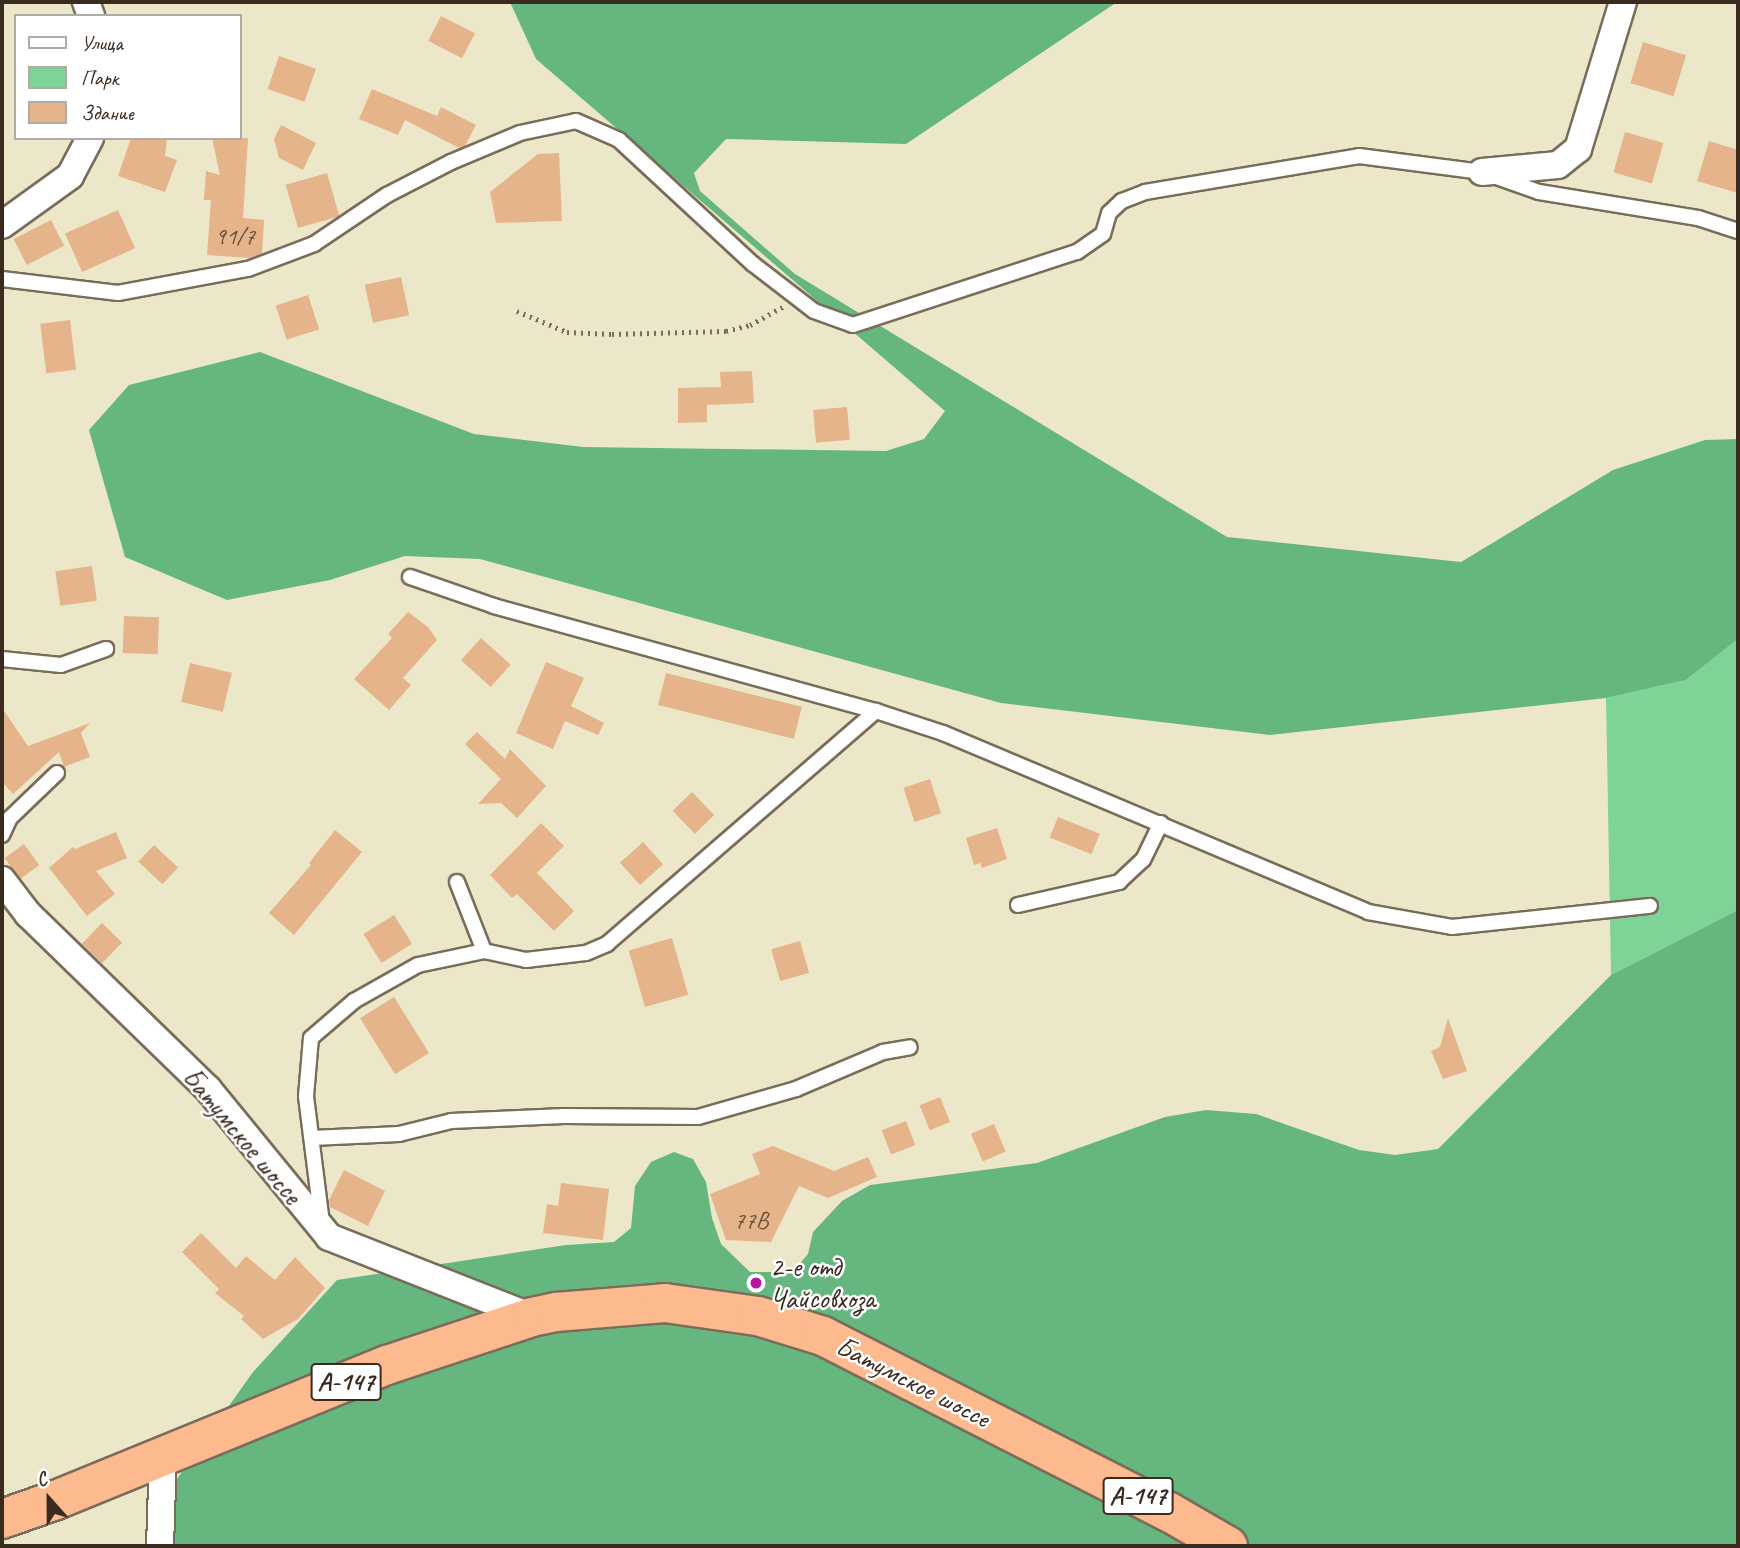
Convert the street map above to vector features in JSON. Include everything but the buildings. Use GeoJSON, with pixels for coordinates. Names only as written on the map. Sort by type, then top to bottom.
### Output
{"type":"FeatureCollection","features":[{"type":"Feature","properties":{"kind":"highway","name":"Батумское шоссе"},"geometry":{"type":"LineString","coordinates":[[2,1519],[387,1365],[532,1317],[556,1312],[665,1303],[758,1316],[823,1336],[1169,1512],[1228,1546]]}},
{"type":"Feature","properties":{"kind":"street"},"geometry":{"type":"LineString","coordinates":[[1482,172],[1558,165],[1578,149],[1623,2]]}},
{"type":"Feature","properties":{"kind":"street"},"geometry":{"type":"LineString","coordinates":[[2,225],[70,176],[89,140]]}},
{"type":"Feature","properties":{"kind":"street","name":"Батумское шоссе"},"geometry":{"type":"LineString","coordinates":[[2,880],[28,914],[208,1089],[329,1237],[437,1282],[532,1317]]}},
{"type":"Feature","properties":{"kind":"street"},"geometry":{"type":"LineString","coordinates":[[160,1546],[163,1456]]}},
{"type":"Feature","properties":{"kind":"lane"},"geometry":{"type":"LineString","coordinates":[[2,279],[118,293],[248,269],[314,244],[387,195],[451,162],[520,133],[576,121],[619,139],[702,219],[814,311],[853,326],[1077,251],[1104,234],[1109,213],[1122,201],[1145,192],[1359,156],[1482,172],[1539,192],[1699,218],[1738,231]]}},
{"type":"Feature","properties":{"kind":"lane"},"geometry":{"type":"LineString","coordinates":[[410,577],[495,606],[877,711],[943,733],[1368,912],[1452,927],[1650,906]]}},
{"type":"Feature","properties":{"kind":"lane"},"geometry":{"type":"LineString","coordinates":[[2,659],[61,664],[106,649]]}},
{"type":"Feature","properties":{"kind":"lane"},"geometry":{"type":"LineString","coordinates":[[323,1231],[306,1096],[312,1038],[354,1001],[418,965],[484,951],[526,960],[586,953],[607,944],[877,711]]}},
{"type":"Feature","properties":{"kind":"lane"},"geometry":{"type":"LineString","coordinates":[[2,835],[10,818],[57,773]]}},
{"type":"Feature","properties":{"kind":"lane"},"geometry":{"type":"LineString","coordinates":[[1018,905],[1119,882],[1143,860],[1161,823]]}},
{"type":"Feature","properties":{"kind":"lane"},"geometry":{"type":"LineString","coordinates":[[457,882],[484,951]]}},
{"type":"Feature","properties":{"kind":"lane"},"geometry":{"type":"LineString","coordinates":[[312,1138],[399,1134],[452,1121],[564,1116],[698,1117],[796,1089],[883,1052],[909,1047]]}},
{"type":"Feature","properties":{"kind":"path"},"geometry":{"type":"LineString","coordinates":[[517,311],[567,332],[726,331],[750,325],[798,299]]}},
{"type":"Feature","properties":{"kind":"green space"},"geometry":{"type":"Polygon","coordinates":[[[510,2],[1117,2],[906,144],[726,139],[694,173],[700,191],[795,274],[1227,537],[1461,562],[1613,470],[1705,440],[1738,439],[1738,639],[1686,680],[1606,698],[1270,735],[1001,703],[480,559],[405,556],[330,580],[227,600],[125,557],[89,430],[129,385],[260,352],[474,434],[583,447],[886,451],[924,439],[945,411],[536,59],[510,2]]]}},
{"type":"Feature","properties":{"kind":"green space"},"geometry":{"type":"Polygon","coordinates":[[[1738,639],[1738,910],[1611,975],[1606,698],[1686,680],[1738,639]]]}},
{"type":"Feature","properties":{"kind":"green space"},"geometry":{"type":"Polygon","coordinates":[[[1738,910],[1738,1546],[172,1546],[172,1486],[253,1372],[337,1280],[566,1245],[614,1242],[631,1228],[635,1186],[651,1162],[674,1152],[693,1159],[706,1182],[712,1218],[721,1244],[750,1272],[775,1272],[796,1268],[808,1254],[813,1232],[842,1201],[870,1185],[1037,1163],[1165,1117],[1206,1110],[1256,1114],[1359,1150],[1395,1155],[1438,1149],[1611,975],[1738,910]]]}},
{"type":"Feature","properties":{"kind":"place","name":"2-е отд Чайсовхоза"},"geometry":{"type":"Point","coordinates":[756,1283]}}]}
